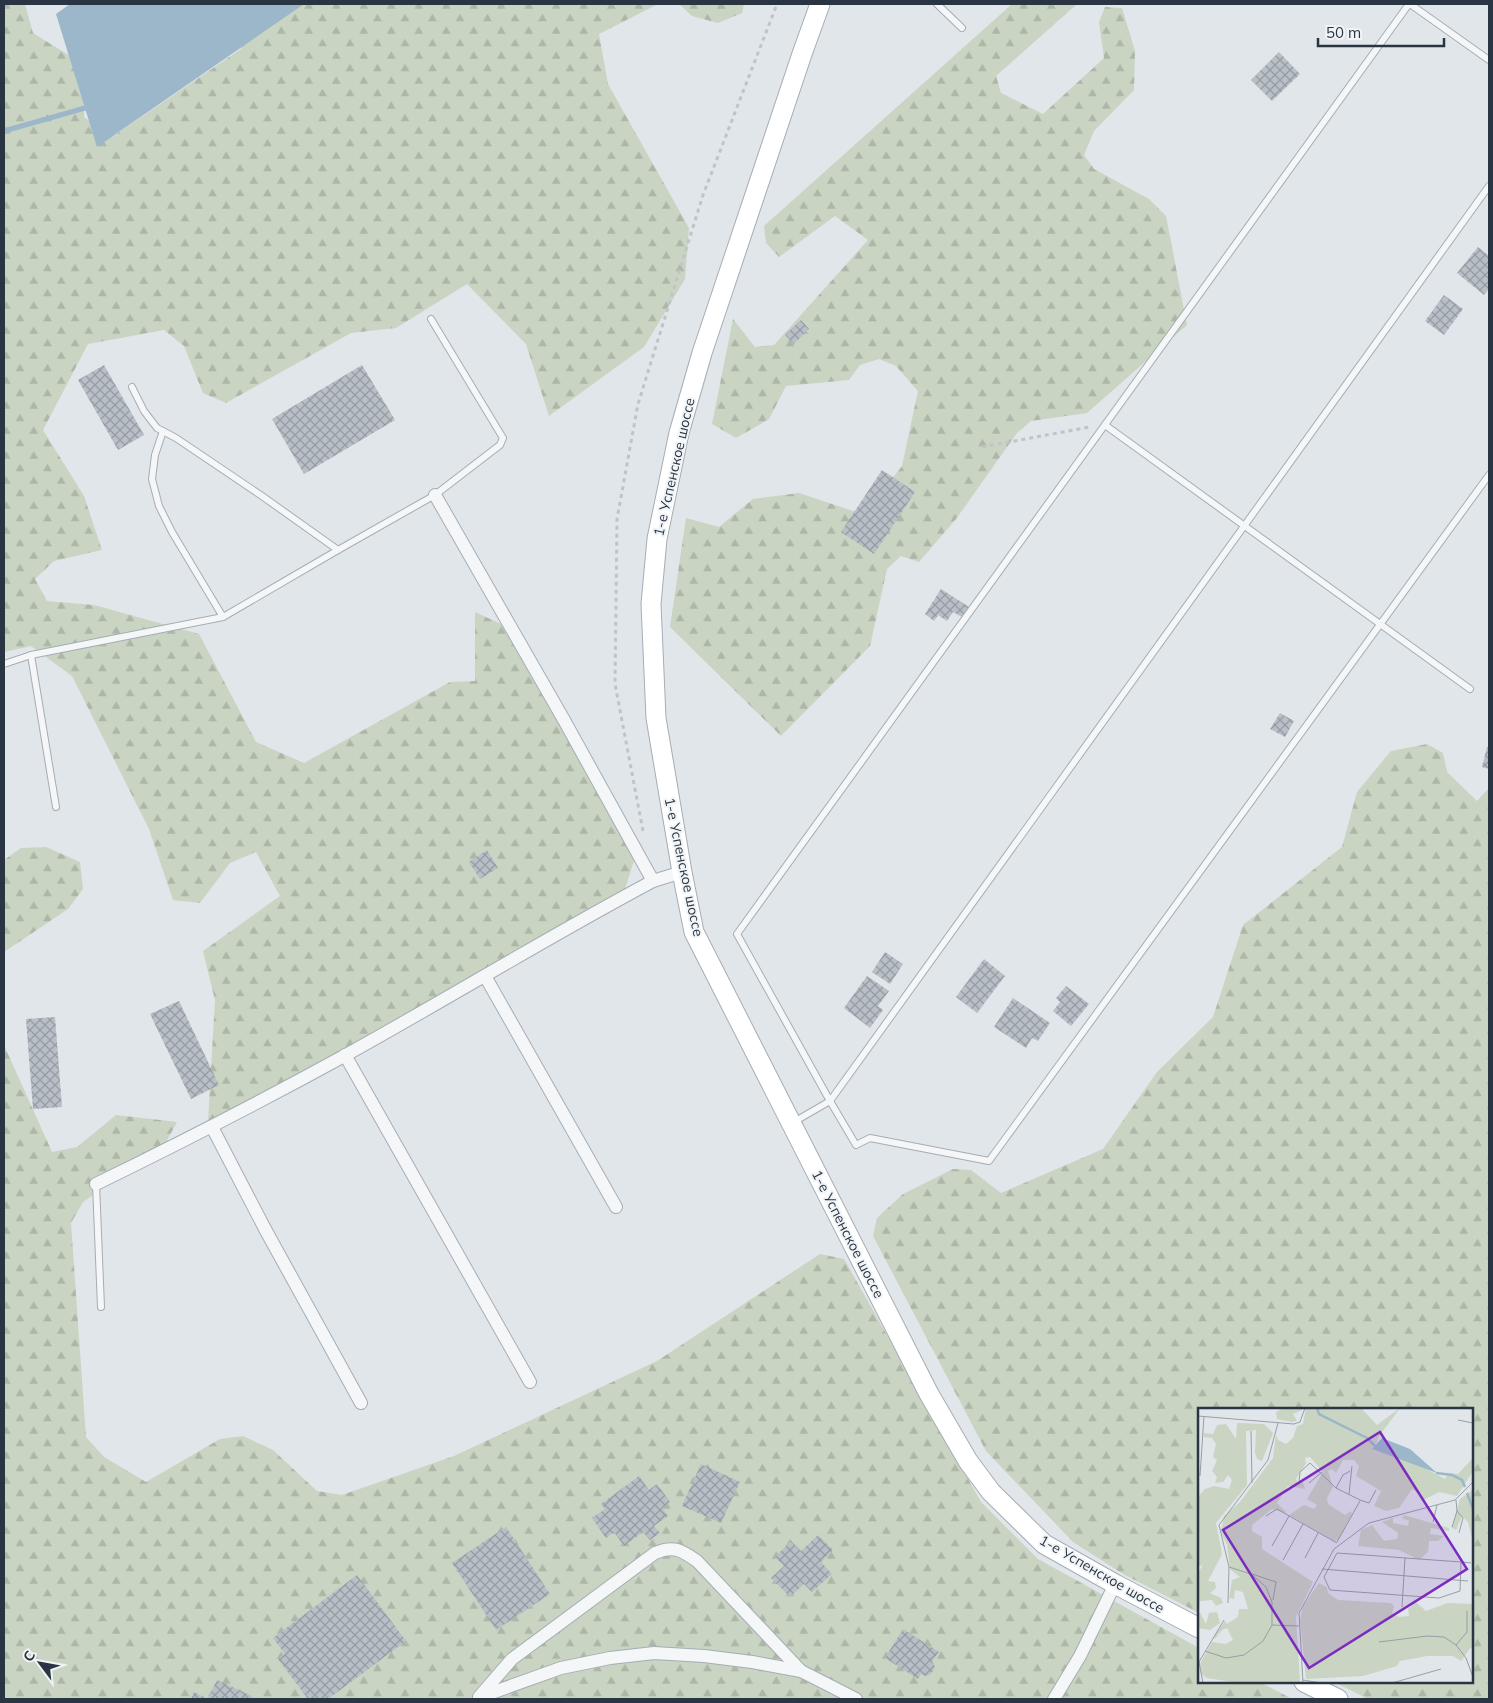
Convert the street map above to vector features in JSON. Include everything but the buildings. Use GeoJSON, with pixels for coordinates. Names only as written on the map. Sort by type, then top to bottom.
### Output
{"type":"FeatureCollection","features":[{"type":"Feature","properties":{"kind":"main road","name":"1-е Успенское шоссе"},"geometry":{"type":"LineString","coordinates":[[820,4],[702,353],[679,433],[657,539],[651,604],[656,718],[694,932],[929,1394],[968,1461],[991,1492],[1044,1544],[1198,1627]]}},
{"type":"Feature","properties":{"kind":"main road"},"geometry":{"type":"LineString","coordinates":[[1306,1683],[1338,1699]]}},
{"type":"Feature","properties":{"kind":"street"},"geometry":{"type":"LineString","coordinates":[[436,495],[564,720],[652,881]]}},
{"type":"Feature","properties":{"kind":"street"},"geometry":{"type":"LineString","coordinates":[[96,1184],[212,1127],[345,1055],[588,915],[652,881],[682,872]]}},
{"type":"Feature","properties":{"kind":"street"},"geometry":{"type":"LineString","coordinates":[[485,976],[616,1208]]}},
{"type":"Feature","properties":{"kind":"street"},"geometry":{"type":"LineString","coordinates":[[345,1055],[530,1382]]}},
{"type":"Feature","properties":{"kind":"street"},"geometry":{"type":"LineString","coordinates":[[212,1127],[265,1229],[361,1404]]}},
{"type":"Feature","properties":{"kind":"street"},"geometry":{"type":"LineString","coordinates":[[477,1698],[512,1659],[655,1553],[667,1548],[685,1552],[698,1561],[801,1671]]}},
{"type":"Feature","properties":{"kind":"street"},"geometry":{"type":"LineString","coordinates":[[1054,1699],[1080,1656],[1115,1584]]}},
{"type":"Feature","properties":{"kind":"street"},"geometry":{"type":"LineString","coordinates":[[477,1698],[561,1668],[610,1658],[654,1653],[704,1656],[801,1671],[856,1699]]}},
{"type":"Feature","properties":{"kind":"lane"},"geometry":{"type":"LineString","coordinates":[[937,4],[962,28]]}},
{"type":"Feature","properties":{"kind":"lane"},"geometry":{"type":"LineString","coordinates":[[1489,60],[1409,4],[737,934],[856,1145],[870,1138],[989,1161],[1489,475]]}},
{"type":"Feature","properties":{"kind":"lane"},"geometry":{"type":"LineString","coordinates":[[791,1124],[830,1101],[1489,186]]}},
{"type":"Feature","properties":{"kind":"lane"},"geometry":{"type":"LineString","coordinates":[[4,664],[31,655],[223,617],[436,495],[500,445],[503,438],[431,319]]}},
{"type":"Feature","properties":{"kind":"lane"},"geometry":{"type":"LineString","coordinates":[[132,388],[144,411],[157,428],[262,496],[338,550]]}},
{"type":"Feature","properties":{"kind":"lane"},"geometry":{"type":"LineString","coordinates":[[1105,425],[1470,689]]}},
{"type":"Feature","properties":{"kind":"lane"},"geometry":{"type":"LineString","coordinates":[[163,431],[155,455],[152,479],[159,506],[172,532],[223,617]]}},
{"type":"Feature","properties":{"kind":"lane"},"geometry":{"type":"LineString","coordinates":[[31,655],[56,807]]}},
{"type":"Feature","properties":{"kind":"lane"},"geometry":{"type":"LineString","coordinates":[[96,1184],[101,1307]]}},
{"type":"Feature","properties":{"kind":"path"},"geometry":{"type":"LineString","coordinates":[[982,447],[1105,425]]}},
{"type":"Feature","properties":{"kind":"green space"},"geometry":{"type":"Polygon","coordinates":[[[4,4],[25,4],[33,33],[86,66],[84,117],[112,137],[241,49],[247,4],[658,4],[599,34],[608,84],[689,228],[685,279],[644,347],[549,416],[526,344],[467,284],[396,328],[351,333],[226,403],[203,393],[184,346],[164,330],[88,344],[43,430],[84,496],[102,550],[54,561],[35,579],[47,601],[94,605],[199,634],[256,742],[304,763],[450,682],[475,681],[475,612],[501,624],[636,854],[625,889],[234,1116],[208,1122],[215,1000],[203,951],[280,896],[256,852],[230,863],[200,903],[173,900],[149,829],[72,676],[31,646],[4,652],[4,4]]]}},
{"type":"Feature","properties":{"kind":"green space"},"geometry":{"type":"Polygon","coordinates":[[[679,4],[744,4],[742,13],[718,23],[692,16],[679,4]]]}},
{"type":"Feature","properties":{"kind":"green space"},"geometry":{"type":"Polygon","coordinates":[[[1012,4],[1077,4],[996,76],[1001,93],[1043,114],[1104,58],[1099,22],[1105,7],[1122,8],[1135,51],[1134,90],[1094,131],[1084,155],[1094,169],[1149,199],[1166,216],[1187,325],[1087,413],[1031,421],[1017,433],[956,519],[919,562],[901,556],[887,569],[870,646],[781,736],[670,627],[686,518],[719,527],[753,499],[799,493],[853,511],[870,507],[902,466],[918,391],[896,366],[879,359],[860,365],[849,380],[786,386],[769,419],[736,438],[712,424],[733,319],[755,347],[774,345],[868,240],[835,216],[779,257],[766,243],[764,226],[1012,4]]]}},
{"type":"Feature","properties":{"kind":"green space"},"geometry":{"type":"Polygon","coordinates":[[[1427,744],[1443,753],[1447,772],[1477,801],[1489,788],[1489,1699],[1368,1699],[1336,1683],[1473,1683],[1473,1408],[1198,1408],[1198,1612],[1123,1574],[1073,1542],[986,1451],[873,1236],[877,1218],[903,1194],[953,1169],[971,1170],[1001,1193],[1103,1149],[1157,1072],[1213,1017],[1243,925],[1342,847],[1357,792],[1391,751],[1427,744]]]}},
{"type":"Feature","properties":{"kind":"green space"},"geometry":{"type":"Polygon","coordinates":[[[46,847],[80,862],[83,889],[68,909],[4,952],[4,860],[21,848],[46,847]]]}},
{"type":"Feature","properties":{"kind":"green space"},"geometry":{"type":"Polygon","coordinates":[[[4,1045],[52,1152],[77,1147],[116,1115],[177,1122],[164,1146],[83,1202],[71,1223],[86,1437],[104,1457],[146,1482],[220,1439],[243,1436],[273,1450],[317,1491],[342,1495],[454,1456],[657,1361],[820,1254],[844,1259],[981,1502],[1038,1559],[1198,1647],[1198,1683],[1262,1683],[1292,1699],[4,1699],[4,1045]]]}},
{"type":"Feature","properties":{"kind":"water"},"geometry":{"type":"Polygon","coordinates":[[[70,4],[304,4],[97,147],[56,14],[70,4]]]}},
{"type":"Feature","properties":{"kind":"waterway"},"geometry":{"type":"LineString","coordinates":[[4,131],[85,108],[89,105]]}}]}
